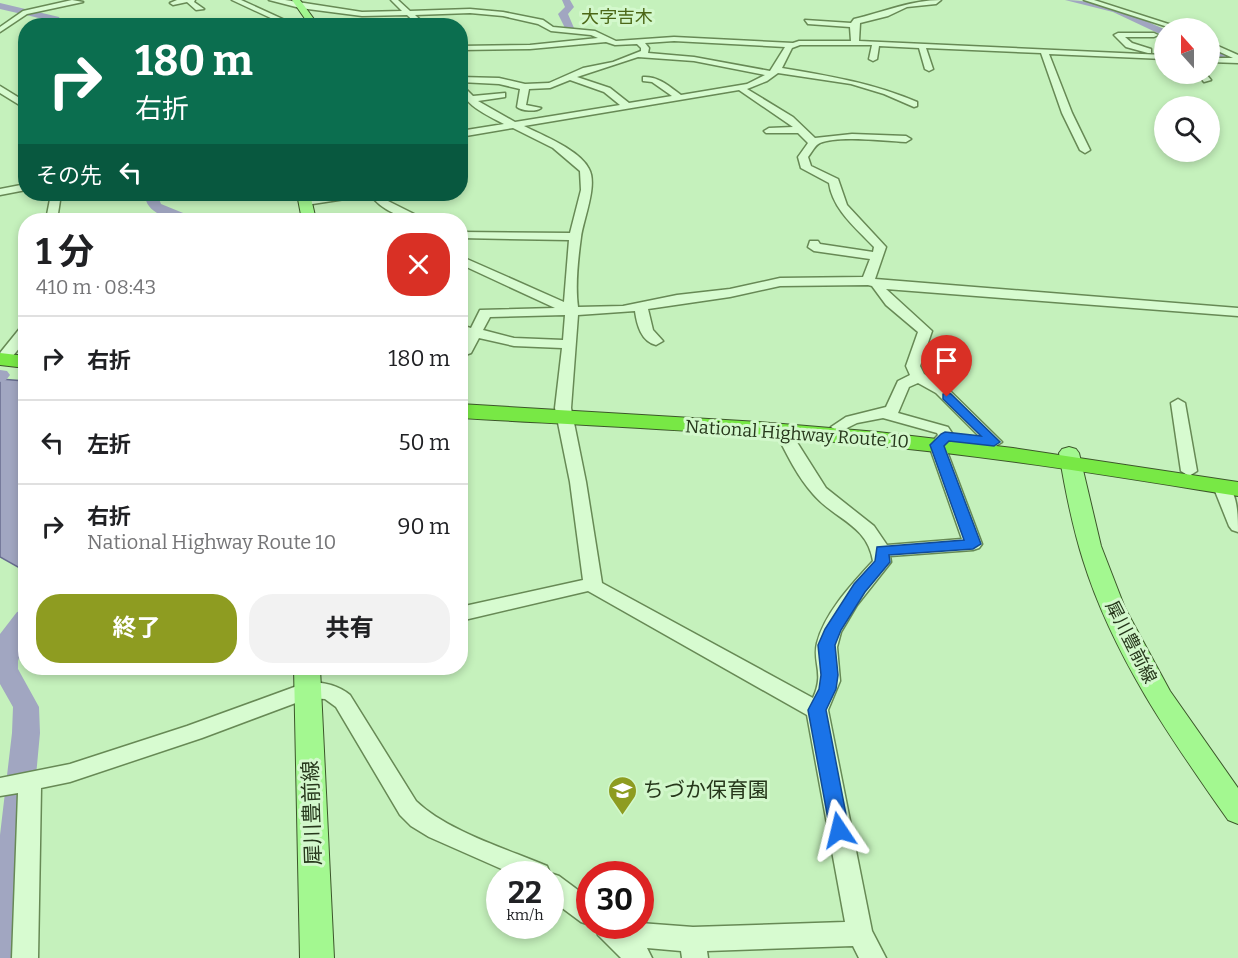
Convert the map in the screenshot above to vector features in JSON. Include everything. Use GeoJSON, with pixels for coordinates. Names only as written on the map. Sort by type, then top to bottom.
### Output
{"type":"FeatureCollection","features":[{"type":"Feature","properties":{"kind":"highway"},"geometry":{"type":"LineString","coordinates":[[1,362],[18,362]]}},
{"type":"Feature","properties":{"kind":"highway"},"geometry":{"type":"LineString","coordinates":[[1,362],[18,368]]}},
{"type":"Feature","properties":{"kind":"highway","name":"National Highway Route 10"},"geometry":{"type":"LineString","coordinates":[[468,402],[564,413],[783,431],[994,442],[1070,458],[1232,484]]}},
{"type":"Feature","properties":{"kind":"highway","name":"National Highway Route 10"},"geometry":{"type":"LineString","coordinates":[[468,411],[564,413],[839,427],[1070,458],[1189,471],[1232,484]]}},
{"type":"Feature","properties":{"kind":"main road"},"geometry":{"type":"LineString","coordinates":[[298,3],[309,18]]}},
{"type":"Feature","properties":{"kind":"main road","name":"犀川豊前線"},"geometry":{"type":"LineString","coordinates":[[1070,458],[1078,500],[1100,576],[1127,639],[1166,709],[1238,811]]}},
{"type":"Feature","properties":{"kind":"main road","name":"犀川豊前線"},"geometry":{"type":"LineString","coordinates":[[308,679],[317,958]]}},
{"type":"Feature","properties":{"kind":"street"},"geometry":{"type":"LineString","coordinates":[[173,3],[186,0]]}},
{"type":"Feature","properties":{"kind":"street"},"geometry":{"type":"LineString","coordinates":[[192,0],[191,4],[201,9],[198,9]]}},
{"type":"Feature","properties":{"kind":"street"},"geometry":{"type":"LineString","coordinates":[[235,0],[277,18]]}},
{"type":"Feature","properties":{"kind":"street"},"geometry":{"type":"LineString","coordinates":[[273,0],[298,3],[343,15],[445,12],[503,14],[540,22],[551,29],[592,33],[615,43],[674,39],[792,45],[855,43],[891,49]]}},
{"type":"Feature","properties":{"kind":"street"},"geometry":{"type":"LineString","coordinates":[[393,0],[413,18]]}},
{"type":"Feature","properties":{"kind":"street"},"geometry":{"type":"LineString","coordinates":[[855,43],[854,25],[857,21],[885,14],[906,5],[934,3],[938,0]]}},
{"type":"Feature","properties":{"kind":"street"},"geometry":{"type":"LineString","coordinates":[[1087,0],[1154,21]]}},
{"type":"Feature","properties":{"kind":"street"},"geometry":{"type":"LineString","coordinates":[[453,1],[474,12]]}},
{"type":"Feature","properties":{"kind":"street"},"geometry":{"type":"LineString","coordinates":[[53,2],[78,2]]}},
{"type":"Feature","properties":{"kind":"street"},"geometry":{"type":"LineString","coordinates":[[0,30],[26,12],[78,2]]}},
{"type":"Feature","properties":{"kind":"street"},"geometry":{"type":"LineString","coordinates":[[438,5],[445,12]]}},
{"type":"Feature","properties":{"kind":"street"},"geometry":{"type":"LineString","coordinates":[[425,6],[431,13]]}},
{"type":"Feature","properties":{"kind":"street"},"geometry":{"type":"LineString","coordinates":[[266,18],[267,14]]}},
{"type":"Feature","properties":{"kind":"street"},"geometry":{"type":"LineString","coordinates":[[835,43],[810,23],[854,25]]}},
{"type":"Feature","properties":{"kind":"street"},"geometry":{"type":"LineString","coordinates":[[468,48],[530,47],[605,40]]}},
{"type":"Feature","properties":{"kind":"street"},"geometry":{"type":"LineString","coordinates":[[1154,40],[1126,43],[1154,54]]}},
{"type":"Feature","properties":{"kind":"street"},"geometry":{"type":"LineString","coordinates":[[468,79],[499,81],[525,87],[546,86],[573,78],[586,70],[646,51],[640,42]]}},
{"type":"Feature","properties":{"kind":"street"},"geometry":{"type":"LineString","coordinates":[[577,43],[607,65]]}},
{"type":"Feature","properties":{"kind":"street"},"geometry":{"type":"LineString","coordinates":[[468,133],[757,83],[775,72],[792,45]]}},
{"type":"Feature","properties":{"kind":"street"},"geometry":{"type":"LineString","coordinates":[[876,46],[1044,51],[1080,57],[1154,57]]}},
{"type":"Feature","properties":{"kind":"street"},"geometry":{"type":"LineString","coordinates":[[873,59],[876,46]]}},
{"type":"Feature","properties":{"kind":"street"},"geometry":{"type":"LineString","coordinates":[[922,46],[921,56],[929,69]]}},
{"type":"Feature","properties":{"kind":"street"},"geometry":{"type":"LineString","coordinates":[[1143,50],[1154,49]]}},
{"type":"Feature","properties":{"kind":"street"},"geometry":{"type":"LineString","coordinates":[[1220,50],[1238,59]]}},
{"type":"Feature","properties":{"kind":"street"},"geometry":{"type":"LineString","coordinates":[[1044,51],[1066,113],[1085,150]]}},
{"type":"Feature","properties":{"kind":"street"},"geometry":{"type":"LineString","coordinates":[[637,55],[694,59],[852,82],[887,92],[915,104]]}},
{"type":"Feature","properties":{"kind":"street"},"geometry":{"type":"LineString","coordinates":[[1220,60],[1238,59]]}},
{"type":"Feature","properties":{"kind":"street"},"geometry":{"type":"LineString","coordinates":[[573,78],[607,90],[627,106]]}},
{"type":"Feature","properties":{"kind":"street"},"geometry":{"type":"LineString","coordinates":[[646,79],[654,80],[680,98]]}},
{"type":"Feature","properties":{"kind":"street"},"geometry":{"type":"LineString","coordinates":[[720,81],[740,85],[751,98],[791,120],[814,142]]}},
{"type":"Feature","properties":{"kind":"street"},"geometry":{"type":"LineString","coordinates":[[546,86],[546,96]]}},
{"type":"Feature","properties":{"kind":"street"},"geometry":{"type":"LineString","coordinates":[[525,87],[521,108],[537,108]]}},
{"type":"Feature","properties":{"kind":"street"},"geometry":{"type":"LineString","coordinates":[[2,93],[18,91]]}},
{"type":"Feature","properties":{"kind":"street"},"geometry":{"type":"LineString","coordinates":[[2,93],[18,102]]}},
{"type":"Feature","properties":{"kind":"street"},"geometry":{"type":"LineString","coordinates":[[468,95],[481,107],[567,153],[585,170],[586,190],[575,237],[564,413],[578,482],[592,584],[598,591],[817,710]]}},
{"type":"Feature","properties":{"kind":"street"},"geometry":{"type":"LineString","coordinates":[[471,99],[502,95]]}},
{"type":"Feature","properties":{"kind":"street"},"geometry":{"type":"LineString","coordinates":[[481,107],[509,104]]}},
{"type":"Feature","properties":{"kind":"street"},"geometry":{"type":"LineString","coordinates":[[769,131],[800,130]]}},
{"type":"Feature","properties":{"kind":"street"},"geometry":{"type":"LineString","coordinates":[[906,139],[852,137],[814,142],[803,157],[803,162],[814,172],[834,181],[836,194],[842,206],[880,247],[869,274],[873,282],[885,297],[925,331],[913,366],[918,377],[941,390],[994,442]]}},
{"type":"Feature","properties":{"kind":"street"},"geometry":{"type":"LineString","coordinates":[[870,137],[878,144],[892,146]]}},
{"type":"Feature","properties":{"kind":"street"},"geometry":{"type":"LineString","coordinates":[[0,192],[18,188]]}},
{"type":"Feature","properties":{"kind":"street"},"geometry":{"type":"LineString","coordinates":[[380,201],[405,213]]}},
{"type":"Feature","properties":{"kind":"street"},"geometry":{"type":"LineString","coordinates":[[468,235],[575,237]]}},
{"type":"Feature","properties":{"kind":"street"},"geometry":{"type":"LineString","coordinates":[[814,243],[814,247],[878,256]]}},
{"type":"Feature","properties":{"kind":"street"},"geometry":{"type":"LineString","coordinates":[[468,263],[499,279],[565,306],[572,313]]}},
{"type":"Feature","properties":{"kind":"street"},"geometry":{"type":"LineString","coordinates":[[468,330],[485,313],[572,313],[623,310],[677,299],[736,292],[780,282],[873,282],[1084,302],[1238,312]]}},
{"type":"Feature","properties":{"kind":"street"},"geometry":{"type":"LineString","coordinates":[[641,307],[642,321],[650,337],[656,341]]}},
{"type":"Feature","properties":{"kind":"street"},"geometry":{"type":"LineString","coordinates":[[468,331],[514,342],[568,344]]}},
{"type":"Feature","properties":{"kind":"street"},"geometry":{"type":"LineString","coordinates":[[1,362],[18,340]]}},
{"type":"Feature","properties":{"kind":"street"},"geometry":{"type":"LineString","coordinates":[[885,414],[892,410],[903,384],[918,377]]}},
{"type":"Feature","properties":{"kind":"street"},"geometry":{"type":"LineString","coordinates":[[1178,403],[1189,471]]}},
{"type":"Feature","properties":{"kind":"street"},"geometry":{"type":"LineString","coordinates":[[839,427],[853,418],[885,414],[943,430],[941,441],[973,544],[882,550]]}},
{"type":"Feature","properties":{"kind":"street"},"geometry":{"type":"LineString","coordinates":[[783,431],[821,493],[868,529],[882,550],[882,562],[859,588],[833,629],[827,645],[829,682],[817,710],[860,934],[873,958]]}},
{"type":"Feature","properties":{"kind":"street"},"geometry":{"type":"LineString","coordinates":[[1232,484],[1238,526]]}},
{"type":"Feature","properties":{"kind":"street"},"geometry":{"type":"LineString","coordinates":[[468,612],[592,584]]}},
{"type":"Feature","properties":{"kind":"street"},"geometry":{"type":"LineString","coordinates":[[0,787],[70,773],[277,703],[308,679],[336,694],[343,701],[408,808],[419,819],[437,830],[508,861]]}},
{"type":"Feature","properties":{"kind":"street"},"geometry":{"type":"LineString","coordinates":[[25,958],[30,781]]}},
{"type":"Feature","properties":{"kind":"street"},"geometry":{"type":"LineString","coordinates":[[564,895],[576,904]]}},
{"type":"Feature","properties":{"kind":"street"},"geometry":{"type":"LineString","coordinates":[[654,937],[694,949],[860,934]]}},
{"type":"Feature","properties":{"kind":"street"},"geometry":{"type":"LineString","coordinates":[[618,939],[639,958]]}},
{"type":"Feature","properties":{"kind":"water"},"geometry":{"type":"Polygon","coordinates":[[[0,379],[18,380],[18,567],[0,557],[0,379]]]}},
{"type":"Feature","properties":{"kind":"waterway"},"geometry":{"type":"LineString","coordinates":[[566,0],[570,7],[563,14],[569,28]]}},
{"type":"Feature","properties":{"kind":"waterway"},"geometry":{"type":"LineString","coordinates":[[1069,0],[1116,10],[1154,28]]}},
{"type":"Feature","properties":{"kind":"waterway"},"geometry":{"type":"LineString","coordinates":[[0,6],[52,18]]}},
{"type":"Feature","properties":{"kind":"waterway"},"geometry":{"type":"LineString","coordinates":[[1220,55],[1238,61]]}},
{"type":"Feature","properties":{"kind":"waterway"},"geometry":{"type":"LineString","coordinates":[[152,201],[156,207],[171,213]]}},
{"type":"Feature","properties":{"kind":"waterway"},"geometry":{"type":"LineString","coordinates":[[2,958],[26,733],[26,707],[5,669],[11,637],[18,628]]}},
{"type":"Feature","properties":{"kind":"place","name":"ちづか保育園"},"geometry":{"type":"Point","coordinates":[622,816]}},
{"type":"Feature","properties":{"kind":"district","name":"大字吉木"},"geometry":{"type":"Point","coordinates":[617,17]}},
{"type":"Feature","properties":{"kind":"route"},"geometry":{"type":"LineString","coordinates":[[839,830],[817,710],[828,689],[830,675],[827,645],[833,629],[859,588],[882,562],[882,550],[973,544],[937,445],[945,436],[994,442],[947,397]]}}]}
